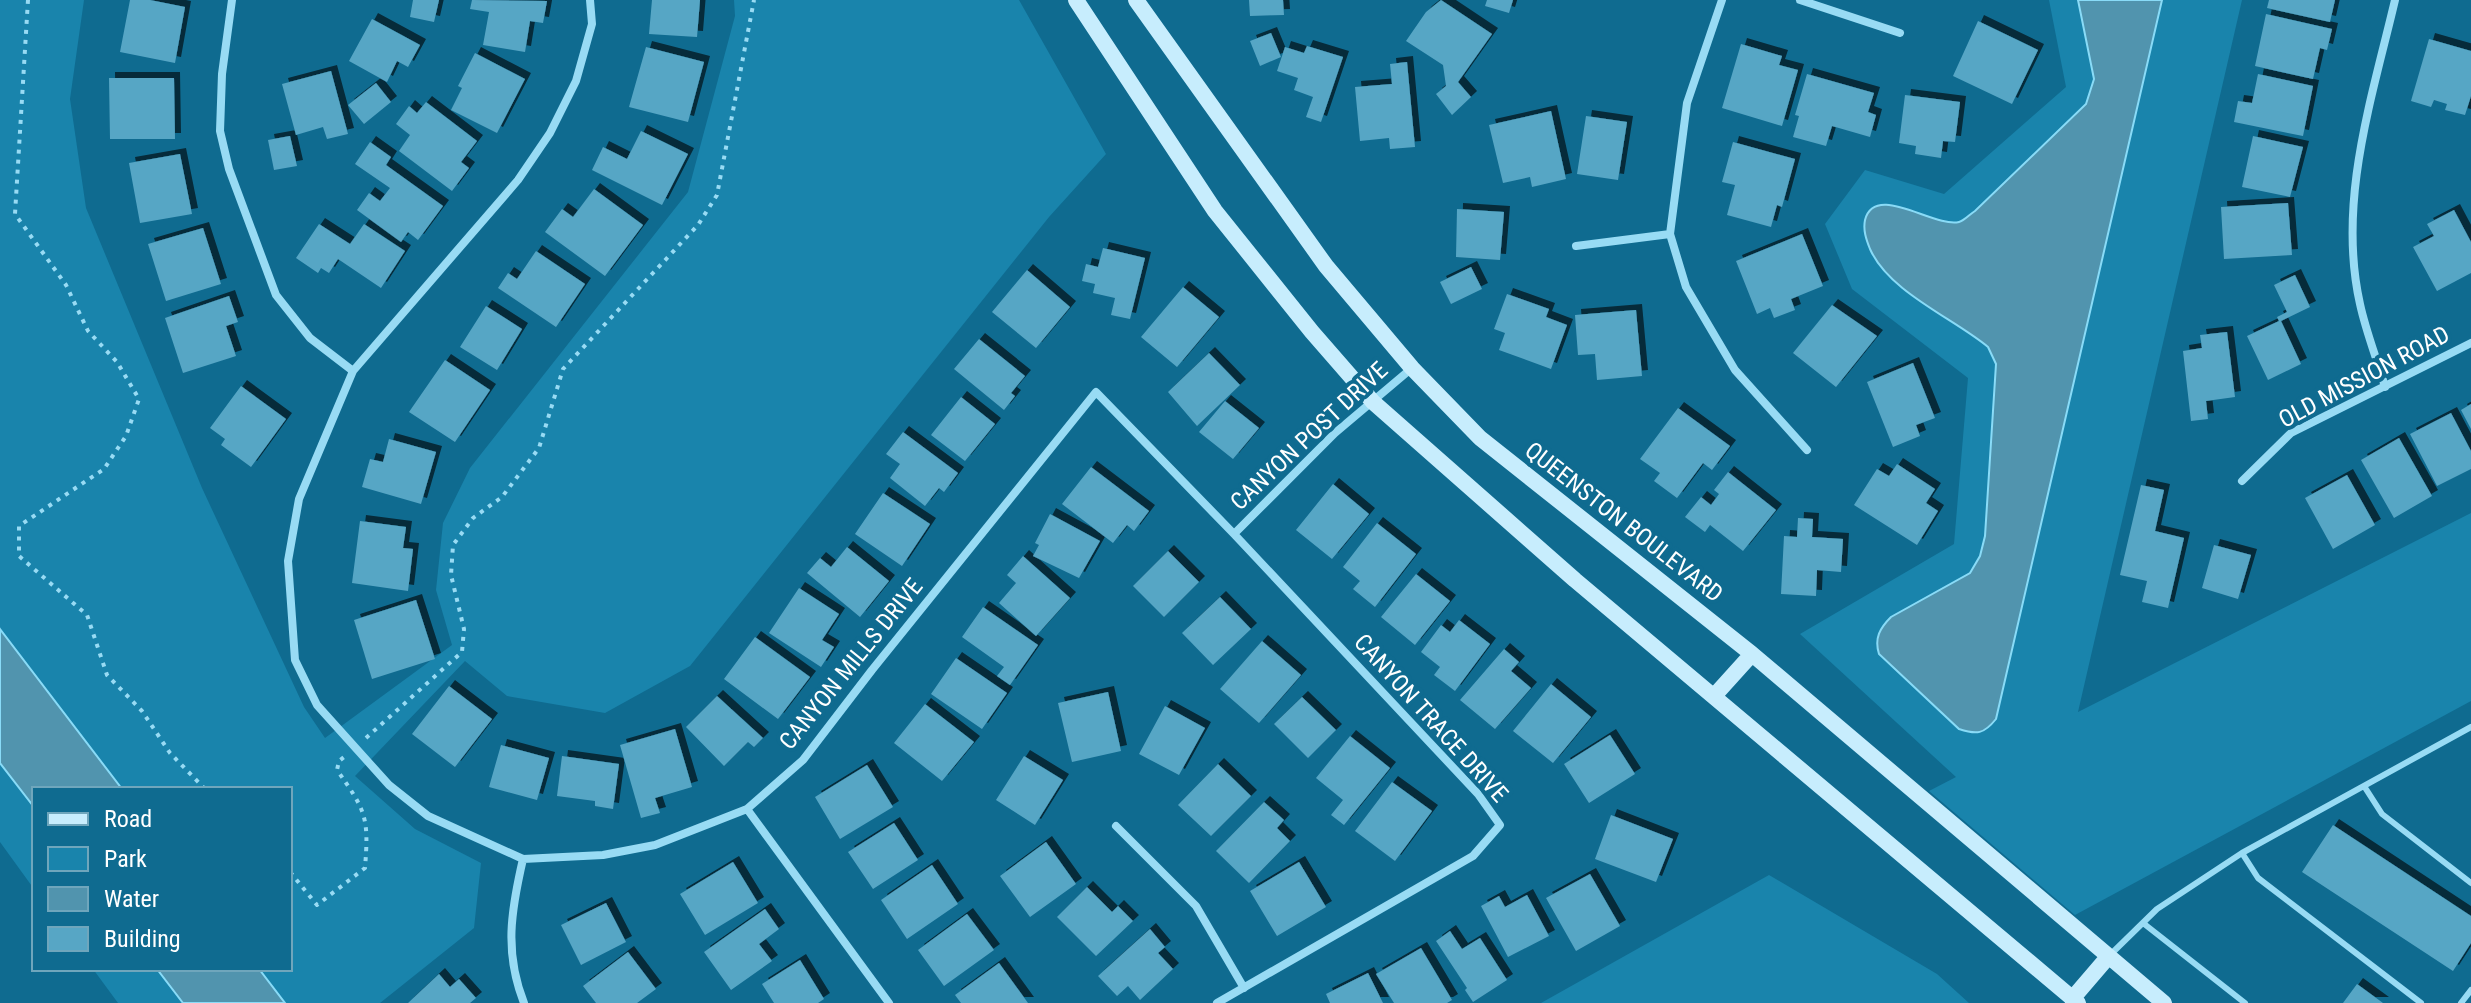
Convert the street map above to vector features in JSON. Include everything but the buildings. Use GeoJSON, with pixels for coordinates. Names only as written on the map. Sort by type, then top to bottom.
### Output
{"type":"FeatureCollection","features":[{"type":"Feature","properties":{"kind":"main road"},"geometry":{"type":"LineString","coordinates":[[1076,0],[1215,211],[1373,402],[1575,580],[2075,1001],[2108,957]]}},
{"type":"Feature","properties":{"kind":"main road","name":"QUEENSTON BOULEVARD"},"geometry":{"type":"LineString","coordinates":[[1136,0],[1326,266],[1412,368],[1480,438],[1752,654],[2164,1003]]}},
{"type":"Feature","properties":{"kind":"main road"},"geometry":{"type":"LineString","coordinates":[[1715,695],[1752,654]]}},
{"type":"Feature","properties":{"kind":"street"},"geometry":{"type":"LineString","coordinates":[[232,0],[222,74],[220,131],[229,169],[276,295],[310,338],[353,371]]}},
{"type":"Feature","properties":{"kind":"street","name":"CANYON MILLS DRIVE"},"geometry":{"type":"LineString","coordinates":[[590,0],[592,24],[576,81],[550,133],[518,180],[353,371],[299,499],[288,561],[295,660],[317,705],[389,785],[428,816],[523,859],[603,855],[655,845],[747,809],[803,760],[1096,392],[1234,534]]}},
{"type":"Feature","properties":{"kind":"street"},"geometry":{"type":"LineString","coordinates":[[1722,0],[1687,103],[1670,234],[1686,287],[1735,370],[1807,450]]}},
{"type":"Feature","properties":{"kind":"street"},"geometry":{"type":"LineString","coordinates":[[1800,0],[1900,33]]}},
{"type":"Feature","properties":{"kind":"street"},"geometry":{"type":"LineString","coordinates":[[2385,387],[2359,302],[2352,241],[2357,164],[2395,0]]}},
{"type":"Feature","properties":{"kind":"street"},"geometry":{"type":"LineString","coordinates":[[1576,246],[1670,234]]}},
{"type":"Feature","properties":{"kind":"street","name":"OLD MISSION ROAD"},"geometry":{"type":"LineString","coordinates":[[2242,481],[2291,433],[2471,343]]}},
{"type":"Feature","properties":{"kind":"street","name":"CANYON POST DRIVE"},"geometry":{"type":"LineString","coordinates":[[1234,534],[1335,433],[1412,368]]}},
{"type":"Feature","properties":{"kind":"street","name":"CANYON TRACE DRIVE"},"geometry":{"type":"LineString","coordinates":[[1217,1003],[1473,856],[1500,825],[1478,794],[1234,534]]}},
{"type":"Feature","properties":{"kind":"street"},"geometry":{"type":"LineString","coordinates":[[747,809],[889,1003]]}},
{"type":"Feature","properties":{"kind":"street"},"geometry":{"type":"LineString","coordinates":[[1116,826],[1196,906],[1244,988]]}},
{"type":"Feature","properties":{"kind":"street"},"geometry":{"type":"LineString","coordinates":[[523,859],[511,913],[511,960],[524,1003]]}},
{"type":"Feature","properties":{"kind":"lane"},"geometry":{"type":"LineString","coordinates":[[2108,957],[2157,909],[2242,853],[2471,727]]}},
{"type":"Feature","properties":{"kind":"lane"},"geometry":{"type":"LineString","coordinates":[[2364,786],[2382,814],[2471,883]]}},
{"type":"Feature","properties":{"kind":"lane"},"geometry":{"type":"LineString","coordinates":[[2242,853],[2258,878],[2421,1003]]}},
{"type":"Feature","properties":{"kind":"lane"},"geometry":{"type":"LineString","coordinates":[[2143,923],[2245,1003]]}},
{"type":"Feature","properties":{"kind":"lane"},"geometry":{"type":"LineString","coordinates":[[2461,1003],[2471,990]]}},
{"type":"Feature","properties":{"kind":"path"},"geometry":{"type":"LineString","coordinates":[[28,0],[15,214],[66,285],[88,331],[117,362],[139,399],[126,436],[104,469],[19,526],[19,556],[87,615],[107,675],[142,711],[170,753],[203,787]]}},
{"type":"Feature","properties":{"kind":"path"},"geometry":{"type":"LineString","coordinates":[[292,874],[317,905],[365,868],[368,834],[362,805],[337,770],[339,761],[462,652],[464,629],[451,575],[453,545],[473,518],[502,497],[539,448],[563,369],[698,225],[717,195],[754,0]]}},
{"type":"Feature","properties":{"kind":"green space"},"geometry":{"type":"Polygon","coordinates":[[[0,0],[84,0],[70,99],[86,208],[202,488],[304,707],[325,738],[452,645],[436,590],[443,523],[470,468],[688,192],[735,16],[734,0],[1019,0],[1106,154],[1049,217],[690,666],[605,713],[507,696],[465,661],[355,776],[415,829],[481,863],[474,928],[380,1003],[118,1003],[94,971],[292,971],[292,787],[32,787],[32,886],[0,842],[0,0]]]}},
{"type":"Feature","properties":{"kind":"green space"},"geometry":{"type":"Polygon","coordinates":[[[2049,0],[2242,0],[2078,712],[2471,513],[2471,701],[2075,915],[1929,791],[1956,777],[1800,634],[1954,544],[1968,378],[1852,289],[1825,224],[1865,170],[1944,194],[2066,87],[2049,0]]]}},
{"type":"Feature","properties":{"kind":"green space"},"geometry":{"type":"Polygon","coordinates":[[[1769,875],[1937,974],[1969,1003],[1541,1003],[1769,875]]]}},
{"type":"Feature","properties":{"kind":"water"},"geometry":{"type":"Polygon","coordinates":[[[2078,0],[2162,0],[1996,719],[1988,728],[1971,732],[1959,729],[1879,654],[1877,643],[1881,629],[1891,617],[1970,573],[1980,556],[1985,536],[1996,364],[1988,347],[1906,291],[1879,264],[1865,234],[1865,220],[1871,209],[1880,205],[1906,209],[1948,222],[1961,221],[2086,104],[2094,79],[2078,0]]]}},
{"type":"Feature","properties":{"kind":"water"},"geometry":{"type":"Polygon","coordinates":[[[0,629],[120,787],[32,787],[32,804],[0,763],[0,629]]]}},
{"type":"Feature","properties":{"kind":"water"},"geometry":{"type":"Polygon","coordinates":[[[159,971],[261,971],[285,1003],[183,1003],[159,971]]]}}]}
